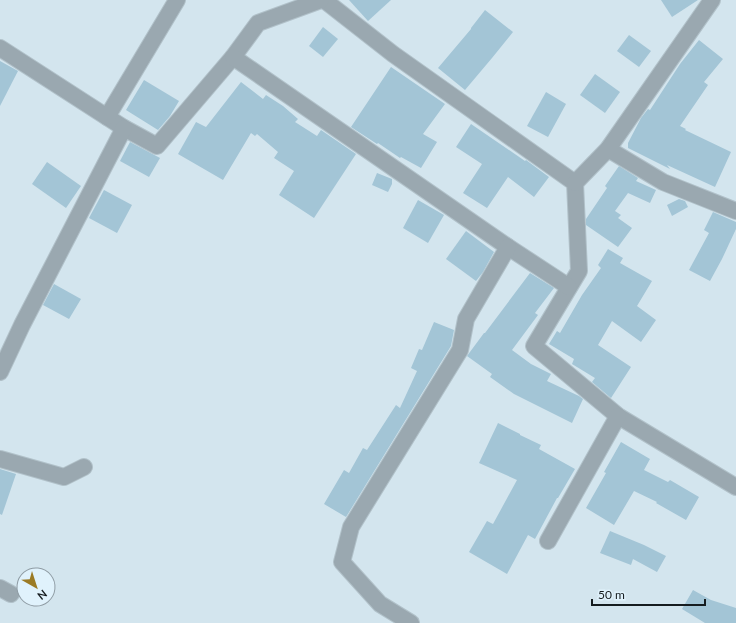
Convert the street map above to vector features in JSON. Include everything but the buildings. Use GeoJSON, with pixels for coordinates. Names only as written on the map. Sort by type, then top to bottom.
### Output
{"type":"FeatureCollection","features":[{"type":"Feature","properties":{"kind":"street"},"geometry":{"type":"LineString","coordinates":[[107,117],[177,0]]}},
{"type":"Feature","properties":{"kind":"street"},"geometry":{"type":"LineString","coordinates":[[0,48],[124,128],[157,146],[233,56],[258,23],[323,0],[393,54],[575,183]]}},
{"type":"Feature","properties":{"kind":"street"},"geometry":{"type":"LineString","coordinates":[[712,0],[608,149],[575,183],[579,271],[534,346],[618,416],[736,487]]}},
{"type":"Feature","properties":{"kind":"street"},"geometry":{"type":"LineString","coordinates":[[233,56],[508,247],[569,287]]}},
{"type":"Feature","properties":{"kind":"street"},"geometry":{"type":"LineString","coordinates":[[0,372],[22,325],[124,128]]}},
{"type":"Feature","properties":{"kind":"street"},"geometry":{"type":"LineString","coordinates":[[608,149],[663,182],[736,211]]}},
{"type":"Feature","properties":{"kind":"street"},"geometry":{"type":"LineString","coordinates":[[411,623],[380,604],[342,562],[351,527],[460,350],[466,319],[508,247]]}},
{"type":"Feature","properties":{"kind":"street"},"geometry":{"type":"LineString","coordinates":[[548,541],[618,416]]}},
{"type":"Feature","properties":{"kind":"street"},"geometry":{"type":"LineString","coordinates":[[0,459],[64,477],[84,467]]}}]}
